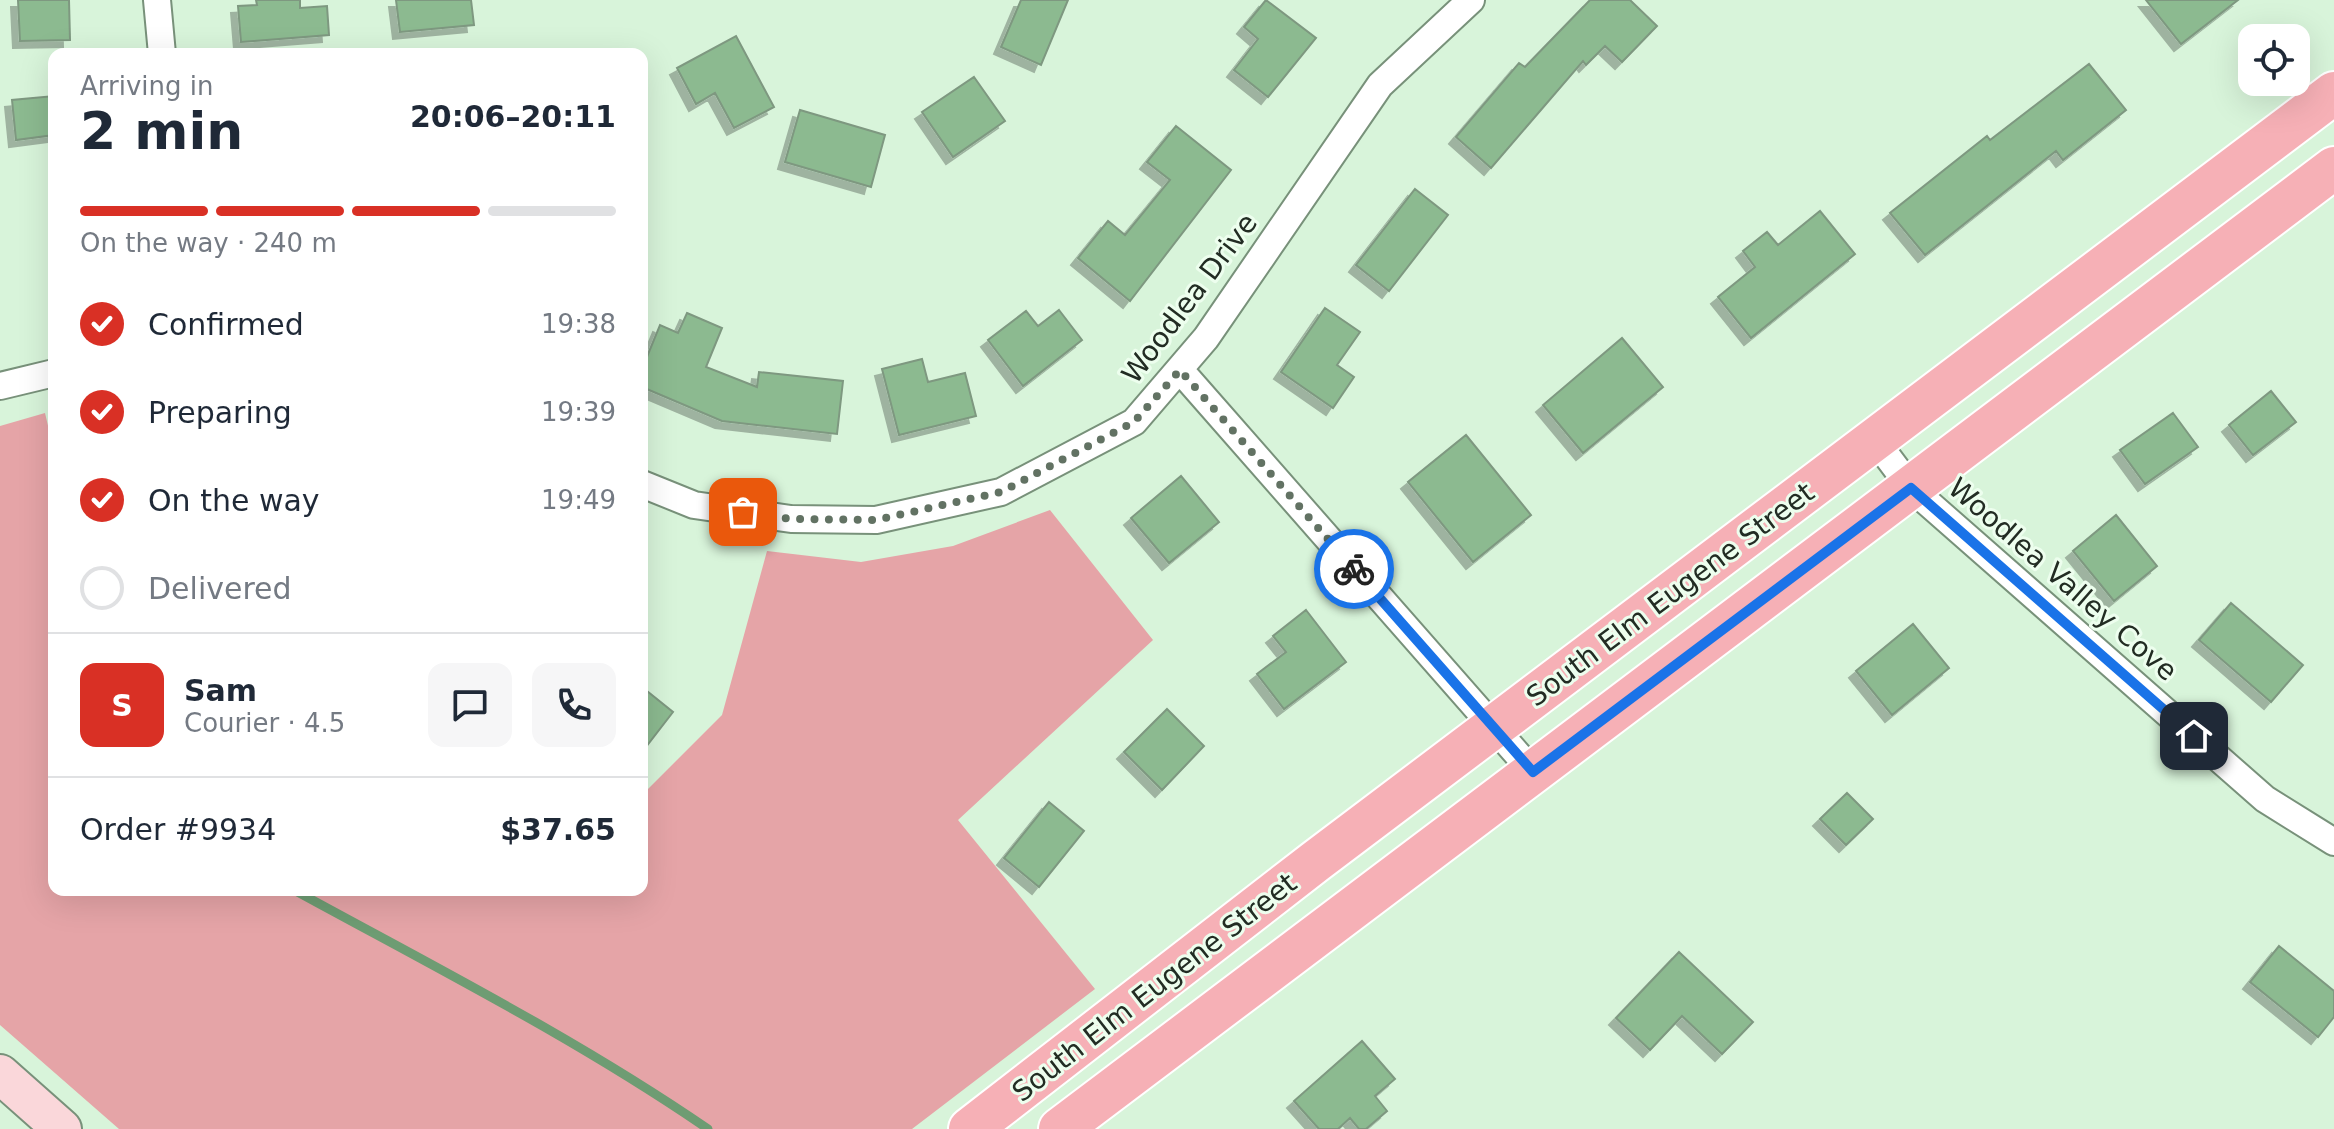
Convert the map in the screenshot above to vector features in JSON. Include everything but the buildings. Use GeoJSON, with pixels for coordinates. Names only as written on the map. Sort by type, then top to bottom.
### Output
{"type":"FeatureCollection","features":[{"type":"Feature","properties":{"kind":"main road","name":"South Elm Eugene Street"},"geometry":{"type":"LineString","coordinates":[[970,1129],[1493,727],[2334,93]]}},
{"type":"Feature","properties":{"kind":"main road","name":"South Elm Eugene Street"},"geometry":{"type":"LineString","coordinates":[[1060,1129],[2334,168]]}},
{"type":"Feature","properties":{"kind":"main road"},"geometry":{"type":"LineString","coordinates":[[0,1074],[62,1129]]}},
{"type":"Feature","properties":{"kind":"street"},"geometry":{"type":"LineString","coordinates":[[157,0],[161,48]]}},
{"type":"Feature","properties":{"kind":"street","name":"Woodlea Drive"},"geometry":{"type":"LineString","coordinates":[[648,486],[694,505],[791,519],[876,520],[1001,492],[1134,422],[1180,370],[1380,85],[1471,0]]}},
{"type":"Feature","properties":{"kind":"street"},"geometry":{"type":"LineString","coordinates":[[1180,370],[1533,772]]}},
{"type":"Feature","properties":{"kind":"street"},"geometry":{"type":"LineString","coordinates":[[0,386],[48,374]]}},
{"type":"Feature","properties":{"kind":"street","name":"Woodlea Valley Cove"},"geometry":{"type":"LineString","coordinates":[[1875,440],[1911,488],[2265,799],[2334,842]]}},
{"type":"Feature","properties":{"kind":"shaded area"},"geometry":{"type":"Polygon","coordinates":[[[45,413],[48,426],[48,896],[648,896],[648,789],[722,715],[767,551],[861,562],[953,546],[1050,510],[1153,640],[958,820],[1095,989],[912,1129],[119,1129],[0,1025],[0,426],[45,413]]]}},
{"type":"Feature","properties":{"kind":"waterway"},"geometry":{"type":"LineString","coordinates":[[305,896],[608,1064],[708,1129]]}},
{"type":"Feature","properties":{"kind":"way so far"},"geometry":{"type":"LineString","coordinates":[[743,512],[791,519],[876,520],[1001,492],[1134,422],[1180,370],[1354,569]]}},
{"type":"Feature","properties":{"kind":"route"},"geometry":{"type":"LineString","coordinates":[[1354,569],[1533,772],[1911,488],[2194,736]]}}]}
